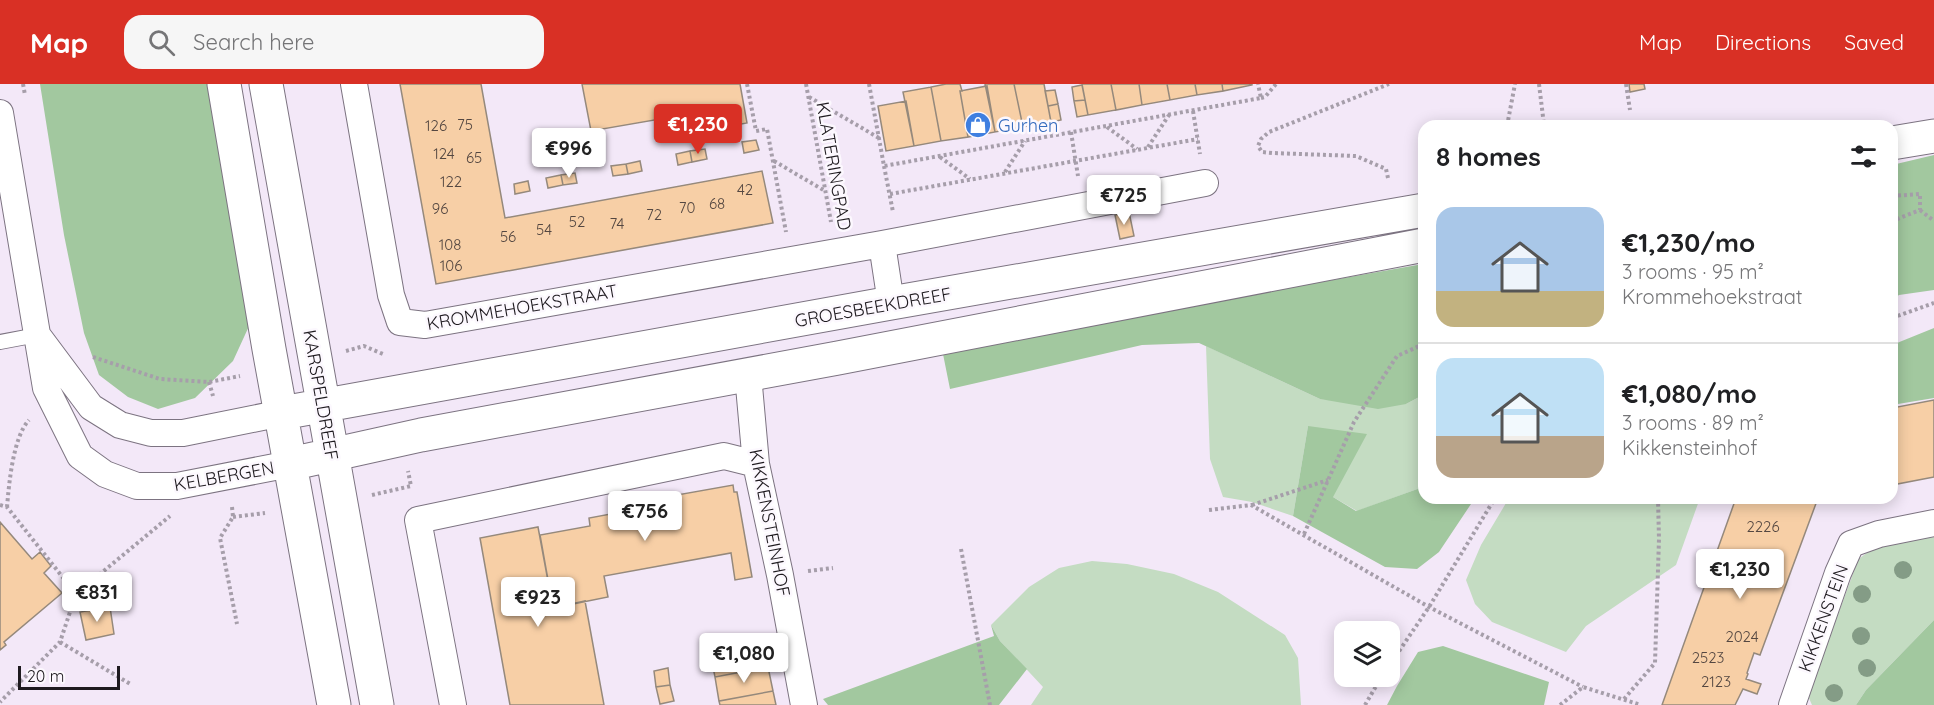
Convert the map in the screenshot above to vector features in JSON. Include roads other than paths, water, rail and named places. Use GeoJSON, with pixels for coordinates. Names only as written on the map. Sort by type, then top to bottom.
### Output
{"type":"FeatureCollection","features":[{"type":"Feature","properties":{"kind":"street"},"geometry":{"type":"LineString","coordinates":[[224,84],[334,705]]}},
{"type":"Feature","properties":{"kind":"street","name":"KARSPELDREEF"},"geometry":{"type":"LineString","coordinates":[[266,84],[377,705]]}},
{"type":"Feature","properties":{"kind":"street","name":"KROMMEHOEKSTRAAT"},"geometry":{"type":"LineString","coordinates":[[354,84],[391,295],[400,322],[425,325],[837,252],[1205,183]]}},
{"type":"Feature","properties":{"kind":"street","name":"KELBERGEN"},"geometry":{"type":"LineString","coordinates":[[0,113],[46,388],[80,456],[105,474],[137,486],[171,486],[290,464]]}},
{"type":"Feature","properties":{"kind":"street"},"geometry":{"type":"LineString","coordinates":[[1898,142],[1934,136]]}},
{"type":"Feature","properties":{"kind":"street","name":"GROESBEEKDREEF"},"geometry":{"type":"LineString","coordinates":[[282,413],[1418,211]]}},
{"type":"Feature","properties":{"kind":"street"},"geometry":{"type":"LineString","coordinates":[[890,242],[891,303]]}},
{"type":"Feature","properties":{"kind":"street"},"geometry":{"type":"LineString","coordinates":[[290,464],[411,437],[748,375],[1418,246]]}},
{"type":"Feature","properties":{"kind":"street","name":"KELBERGEN"},"geometry":{"type":"LineString","coordinates":[[37,335],[91,407],[120,425],[151,433],[183,433],[282,413]]}},
{"type":"Feature","properties":{"kind":"street","name":"KIKKENSTEINHOF"},"geometry":{"type":"LineString","coordinates":[[748,375],[756,464],[780,575],[804,705]]}},
{"type":"Feature","properties":{"kind":"street"},"geometry":{"type":"LineString","coordinates":[[453,705],[418,520],[724,456],[756,464]]}},
{"type":"Feature","properties":{"kind":"street","name":"KIKKENSTEIN"},"geometry":{"type":"LineString","coordinates":[[1792,705],[1838,573],[1851,544],[1879,534],[1934,524]]}},
{"type":"Feature","properties":{"kind":"lane"},"geometry":{"type":"LineString","coordinates":[[0,342],[37,335]]}},
{"type":"Feature","properties":{"kind":"place","name":"Gurhen"},"geometry":{"type":"Point","coordinates":[978,125]}}]}
